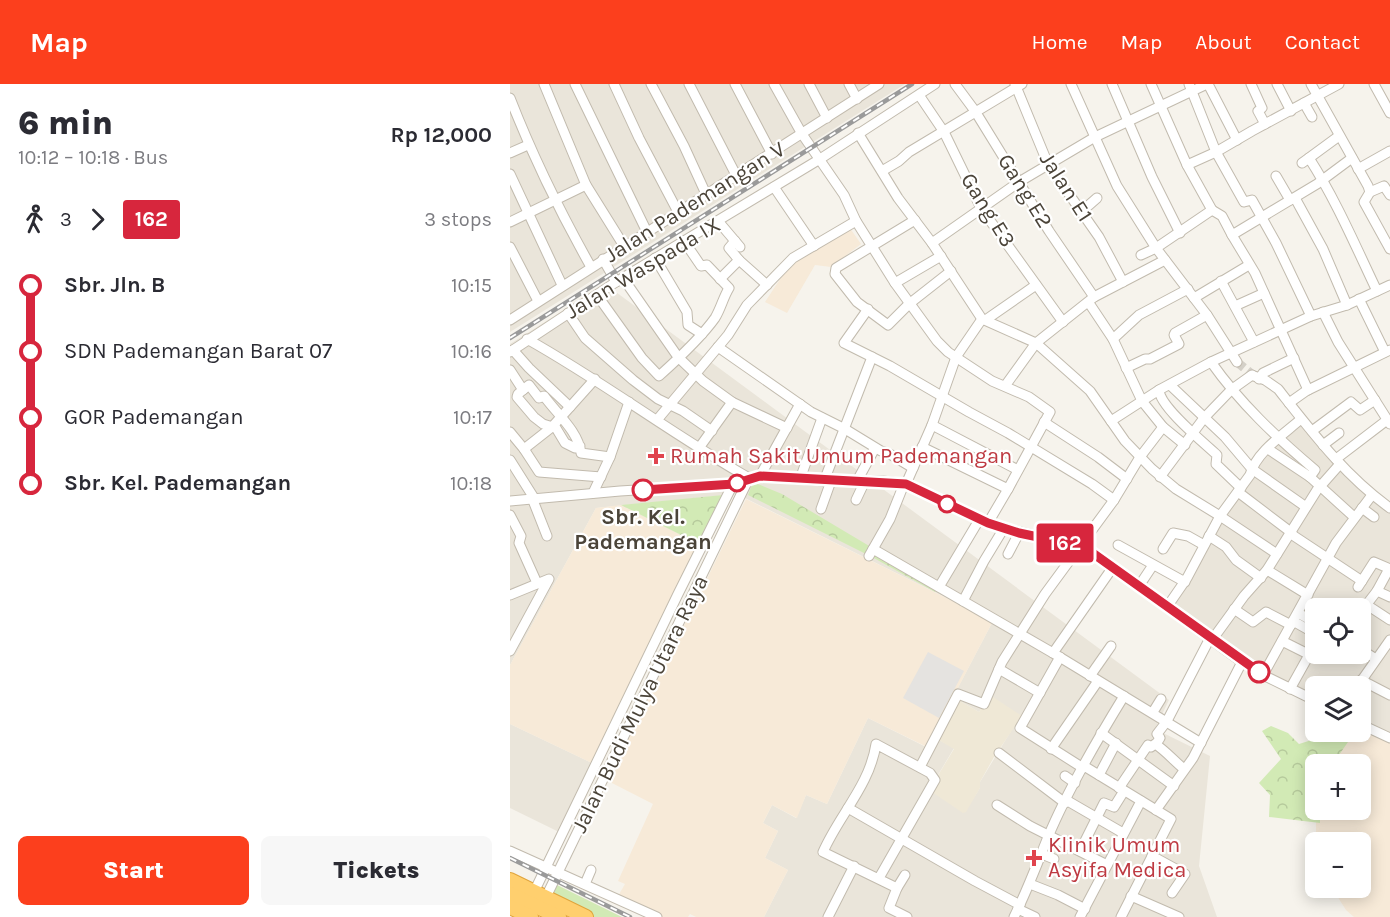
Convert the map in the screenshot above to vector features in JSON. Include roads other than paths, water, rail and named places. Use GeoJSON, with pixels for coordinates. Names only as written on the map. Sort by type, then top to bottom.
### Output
{"type":"FeatureCollection","features":[{"type":"Feature","properties":{"kind":"highway"},"geometry":{"type":"LineString","coordinates":[[510,880],[586,917]]}},
{"type":"Feature","properties":{"kind":"highway"},"geometry":{"type":"LineString","coordinates":[[510,892],[559,917]]}},
{"type":"Feature","properties":{"kind":"highway"},"geometry":{"type":"LineString","coordinates":[[510,892],[565,917]]}},
{"type":"Feature","properties":{"kind":"highway"},"geometry":{"type":"LineString","coordinates":[[510,907],[531,917]]}},
{"type":"Feature","properties":{"kind":"street"},"geometry":{"type":"LineString","coordinates":[[544,84],[586,184],[624,246]]}},
{"type":"Feature","properties":{"kind":"street"},"geometry":{"type":"LineString","coordinates":[[575,84],[647,232]]}},
{"type":"Feature","properties":{"kind":"street"},"geometry":{"type":"LineString","coordinates":[[614,84],[678,212]]}},
{"type":"Feature","properties":{"kind":"street"},"geometry":{"type":"LineString","coordinates":[[651,84],[706,194]]}},
{"type":"Feature","properties":{"kind":"street"},"geometry":{"type":"LineString","coordinates":[[689,84],[736,175]]}},
{"type":"Feature","properties":{"kind":"street"},"geometry":{"type":"LineString","coordinates":[[735,84],[772,154]]}},
{"type":"Feature","properties":{"kind":"street"},"geometry":{"type":"LineString","coordinates":[[774,84],[802,134],[844,195],[856,221],[895,283],[937,341],[992,381],[1029,398],[1050,412],[1008,489],[983,521],[939,587]]}},
{"type":"Feature","properties":{"kind":"street"},"geometry":{"type":"LineString","coordinates":[[809,84],[827,118]]}},
{"type":"Feature","properties":{"kind":"street"},"geometry":{"type":"LineString","coordinates":[[849,84],[857,99]]}},
{"type":"Feature","properties":{"kind":"street","name":"Jalan Pademangan V"},"geometry":{"type":"LineString","coordinates":[[510,320],[879,84]]}},
{"type":"Feature","properties":{"kind":"street","name":"Jalan Waspada IX"},"geometry":{"type":"LineString","coordinates":[[512,351],[619,280],[820,159],[935,84]]}},
{"type":"Feature","properties":{"kind":"street","name":"Gang E2"},"geometry":{"type":"LineString","coordinates":[[955,84],[975,111],[1092,300],[1142,401],[1163,427],[1185,445]]}},
{"type":"Feature","properties":{"kind":"street"},"geometry":{"type":"LineString","coordinates":[[1071,84],[1117,186],[1156,248],[1207,315],[1237,362]]}},
{"type":"Feature","properties":{"kind":"street"},"geometry":{"type":"LineString","coordinates":[[1112,84],[1152,177],[1180,232]]}},
{"type":"Feature","properties":{"kind":"street"},"geometry":{"type":"LineString","coordinates":[[1151,84],[1187,165],[1212,210],[1222,216],[1249,265],[1256,273],[1308,390]]}},
{"type":"Feature","properties":{"kind":"street"},"geometry":{"type":"LineString","coordinates":[[932,243],[1048,164],[1128,120],[1162,106],[1191,87],[1208,84],[1237,140]]}},
{"type":"Feature","properties":{"kind":"street"},"geometry":{"type":"LineString","coordinates":[[1251,84],[1262,108],[1258,111],[1265,124]]}},
{"type":"Feature","properties":{"kind":"street"},"geometry":{"type":"LineString","coordinates":[[1277,84],[1291,111]]}},
{"type":"Feature","properties":{"kind":"street"},"geometry":{"type":"LineString","coordinates":[[1311,84],[1370,192]]}},
{"type":"Feature","properties":{"kind":"street"},"geometry":{"type":"LineString","coordinates":[[1187,165],[1216,152],[1340,84]]}},
{"type":"Feature","properties":{"kind":"street"},"geometry":{"type":"LineString","coordinates":[[1374,84],[1390,113]]}},
{"type":"Feature","properties":{"kind":"street"},"geometry":{"type":"LineString","coordinates":[[882,171],[1018,85]]}},
{"type":"Feature","properties":{"kind":"street","name":"Jalan E1"},"geometry":{"type":"LineString","coordinates":[[1018,85],[1048,164],[1099,237],[1123,282]]}},
{"type":"Feature","properties":{"kind":"street"},"geometry":{"type":"LineString","coordinates":[[1191,87],[1216,152],[1244,202],[1252,200],[1276,243],[1311,316]]}},
{"type":"Feature","properties":{"kind":"street","name":"Gang E3"},"geometry":{"type":"LineString","coordinates":[[919,95],[944,132],[981,208],[1063,322]]}},
{"type":"Feature","properties":{"kind":"street"},"geometry":{"type":"LineString","coordinates":[[510,98],[528,145],[591,267]]}},
{"type":"Feature","properties":{"kind":"street"},"geometry":{"type":"LineString","coordinates":[[1304,103],[1312,117]]}},
{"type":"Feature","properties":{"kind":"street"},"geometry":{"type":"LineString","coordinates":[[858,133],[902,203],[985,319],[1036,343],[1090,391],[1140,457],[1160,477],[1277,554]]}},
{"type":"Feature","properties":{"kind":"street"},"geometry":{"type":"LineString","coordinates":[[1339,136],[1306,160],[1323,179],[1346,222],[1377,291]]}},
{"type":"Feature","properties":{"kind":"street"},"geometry":{"type":"LineString","coordinates":[[510,153],[528,145]]}},
{"type":"Feature","properties":{"kind":"street"},"geometry":{"type":"LineString","coordinates":[[1358,169],[1390,151]]}},
{"type":"Feature","properties":{"kind":"street"},"geometry":{"type":"LineString","coordinates":[[1232,235],[1292,199],[1352,158]]}},
{"type":"Feature","properties":{"kind":"street"},"geometry":{"type":"LineString","coordinates":[[510,174],[562,285]]}},
{"type":"Feature","properties":{"kind":"street"},"geometry":{"type":"LineString","coordinates":[[1276,176],[1323,249],[1347,305]]}},
{"type":"Feature","properties":{"kind":"street"},"geometry":{"type":"LineString","coordinates":[[510,222],[586,184]]}},
{"type":"Feature","properties":{"kind":"street"},"geometry":{"type":"LineString","coordinates":[[1390,195],[1384,186],[1370,192],[1364,202],[1390,247]]}},
{"type":"Feature","properties":{"kind":"street"},"geometry":{"type":"LineString","coordinates":[[774,187],[814,246]]}},
{"type":"Feature","properties":{"kind":"street"},"geometry":{"type":"LineString","coordinates":[[1081,212],[1097,198]]}},
{"type":"Feature","properties":{"kind":"street"},"geometry":{"type":"LineString","coordinates":[[1141,255],[1156,248],[1212,210]]}},
{"type":"Feature","properties":{"kind":"street"},"geometry":{"type":"LineString","coordinates":[[915,220],[836,268],[834,274],[857,302],[888,325],[909,304],[951,271]]}},
{"type":"Feature","properties":{"kind":"street"},"geometry":{"type":"LineString","coordinates":[[718,221],[738,244],[729,248],[767,285]]}},
{"type":"Feature","properties":{"kind":"street"},"geometry":{"type":"LineString","coordinates":[[657,420],[718,347],[747,305],[793,258],[856,221]]}},
{"type":"Feature","properties":{"kind":"street"},"geometry":{"type":"LineString","coordinates":[[597,295],[642,358],[659,376],[702,334],[720,309],[721,301],[729,288],[707,266],[701,266],[684,241]]}},
{"type":"Feature","properties":{"kind":"street"},"geometry":{"type":"LineString","coordinates":[[510,247],[538,301]]}},
{"type":"Feature","properties":{"kind":"street"},"geometry":{"type":"LineString","coordinates":[[895,283],[941,256]]}},
{"type":"Feature","properties":{"kind":"street"},"geometry":{"type":"LineString","coordinates":[[655,258],[687,312],[688,325],[702,334]]}},
{"type":"Feature","properties":{"kind":"street"},"geometry":{"type":"LineString","coordinates":[[603,259],[678,357],[703,381],[732,402],[787,428]]}},
{"type":"Feature","properties":{"kind":"street"},"geometry":{"type":"LineString","coordinates":[[720,279],[739,260]]}},
{"type":"Feature","properties":{"kind":"street"},"geometry":{"type":"LineString","coordinates":[[1005,386],[1036,343],[1092,300],[1165,260]]}},
{"type":"Feature","properties":{"kind":"street"},"geometry":{"type":"LineString","coordinates":[[1194,298],[1249,265]]}},
{"type":"Feature","properties":{"kind":"street"},"geometry":{"type":"LineString","coordinates":[[1221,281],[1254,342]]}},
{"type":"Feature","properties":{"kind":"street"},"geometry":{"type":"LineString","coordinates":[[1036,285],[985,319],[956,357],[932,425],[890,519],[871,553],[963,600],[1153,712],[1201,743]]}},
{"type":"Feature","properties":{"kind":"street"},"geometry":{"type":"LineString","coordinates":[[1111,421],[1158,390],[1211,362],[1311,316],[1347,305],[1390,285]]}},
{"type":"Feature","properties":{"kind":"street"},"geometry":{"type":"LineString","coordinates":[[1113,339],[1139,315],[1188,290]]}},
{"type":"Feature","properties":{"kind":"street"},"geometry":{"type":"LineString","coordinates":[[1235,306],[1264,293]]}},
{"type":"Feature","properties":{"kind":"street"},"geometry":{"type":"LineString","coordinates":[[1288,403],[1308,390],[1388,351],[1359,299]]}},
{"type":"Feature","properties":{"kind":"street"},"geometry":{"type":"LineString","coordinates":[[868,309],[844,343],[921,383],[1092,484],[1114,500]]}},
{"type":"Feature","properties":{"kind":"street"},"geometry":{"type":"LineString","coordinates":[[1080,851],[1104,804],[1114,807],[1121,789],[1148,745],[1151,747],[1160,738],[1157,735],[1167,721],[1211,639],[1264,574],[1320,486],[1338,462],[1389,422],[1354,369],[1323,312]]}},
{"type":"Feature","properties":{"kind":"street"},"geometry":{"type":"LineString","coordinates":[[568,313],[585,338],[658,399],[683,411],[712,431]]}},
{"type":"Feature","properties":{"kind":"street"},"geometry":{"type":"LineString","coordinates":[[1126,368],[1179,344],[1175,333],[1207,315]]}},
{"type":"Feature","properties":{"kind":"street"},"geometry":{"type":"LineString","coordinates":[[1010,331],[1019,324]]}},
{"type":"Feature","properties":{"kind":"street"},"geometry":{"type":"LineString","coordinates":[[527,339],[595,379],[699,448],[749,478]]}},
{"type":"Feature","properties":{"kind":"street"},"geometry":{"type":"LineString","coordinates":[[718,347],[822,418],[913,468]]}},
{"type":"Feature","properties":{"kind":"street"},"geometry":{"type":"LineString","coordinates":[[512,351],[570,407]]}},
{"type":"Feature","properties":{"kind":"street"},"geometry":{"type":"LineString","coordinates":[[821,509],[845,429],[872,357]]}},
{"type":"Feature","properties":{"kind":"street"},"geometry":{"type":"LineString","coordinates":[[1160,477],[1204,418],[1231,390],[1294,357]]}},
{"type":"Feature","properties":{"kind":"street"},"geometry":{"type":"LineString","coordinates":[[1211,362],[1231,390],[1279,439],[1315,470],[1310,477]]}},
{"type":"Feature","properties":{"kind":"street"},"geometry":{"type":"LineString","coordinates":[[510,370],[523,390]]}},
{"type":"Feature","properties":{"kind":"street"},"geometry":{"type":"LineString","coordinates":[[1255,377],[1278,389],[1338,462],[1372,495],[1390,508]]}},
{"type":"Feature","properties":{"kind":"street"},"geometry":{"type":"LineString","coordinates":[[524,448],[552,426],[595,379]]}},
{"type":"Feature","properties":{"kind":"street"},"geometry":{"type":"LineString","coordinates":[[580,446],[575,448],[566,444],[556,428],[543,424],[530,413],[517,396],[529,385],[539,398],[544,396],[574,432],[580,446],[582,453],[610,457]]}},
{"type":"Feature","properties":{"kind":"street"},"geometry":{"type":"LineString","coordinates":[[1170,385],[1225,436],[1252,468],[1306,507]]}},
{"type":"Feature","properties":{"kind":"street"},"geometry":{"type":"LineString","coordinates":[[1158,390],[1160,397],[1192,433],[1217,455],[1216,464],[1240,490],[1292,533],[1360,584],[1374,562],[1390,569],[1371,598]]}},
{"type":"Feature","properties":{"kind":"street"},"geometry":{"type":"LineString","coordinates":[[1312,431],[1350,402],[1360,410],[1375,400]]}},
{"type":"Feature","properties":{"kind":"street"},"geometry":{"type":"LineString","coordinates":[[593,493],[610,457],[629,402]]}},
{"type":"Feature","properties":{"kind":"street"},"geometry":{"type":"LineString","coordinates":[[699,448],[732,402]]}},
{"type":"Feature","properties":{"kind":"street"},"geometry":{"type":"LineString","coordinates":[[760,476],[800,404]]}},
{"type":"Feature","properties":{"kind":"street"},"geometry":{"type":"LineString","coordinates":[[800,479],[822,418]]}},
{"type":"Feature","properties":{"kind":"street"},"geometry":{"type":"LineString","coordinates":[[1047,418],[1127,479]]}},
{"type":"Feature","properties":{"kind":"street"},"geometry":{"type":"LineString","coordinates":[[1167,607],[1185,582],[1220,516],[1250,475],[1252,468],[1268,449],[1301,419]]}},
{"type":"Feature","properties":{"kind":"street"},"geometry":{"type":"LineString","coordinates":[[932,425],[1018,470]]}},
{"type":"Feature","properties":{"kind":"street"},"geometry":{"type":"LineString","coordinates":[[920,767],[958,694],[984,704],[999,669],[1019,634],[1163,427]]}},
{"type":"Feature","properties":{"kind":"street"},"geometry":{"type":"LineString","coordinates":[[510,432],[524,448],[539,472],[601,477]]}},
{"type":"Feature","properties":{"kind":"street"},"geometry":{"type":"LineString","coordinates":[[1323,445],[1339,433]]}},
{"type":"Feature","properties":{"kind":"street"},"geometry":{"type":"LineString","coordinates":[[913,441],[1008,489]]}},
{"type":"Feature","properties":{"kind":"street"},"geometry":{"type":"LineString","coordinates":[[856,500],[861,481],[875,448]]}},
{"type":"Feature","properties":{"kind":"street"},"geometry":{"type":"LineString","coordinates":[[1268,449],[1310,477],[1354,517]]}},
{"type":"Feature","properties":{"kind":"street"},"geometry":{"type":"LineString","coordinates":[[510,460],[533,498],[547,536]]}},
{"type":"Feature","properties":{"kind":"street"},"geometry":{"type":"LineString","coordinates":[[510,501],[734,484],[760,476],[905,484],[983,521],[1019,533],[1081,546],[1242,662],[1305,696]]}},
{"type":"Feature","properties":{"kind":"street","name":"Jalan Budi Mulya Utara Raya"},"geometry":{"type":"LineString","coordinates":[[540,895],[558,872],[749,478]]}},
{"type":"Feature","properties":{"kind":"street","name":"Jalan Budi Mulya Utara Raya"},"geometry":{"type":"LineString","coordinates":[[540,895],[546,867],[678,594],[734,484]]}},
{"type":"Feature","properties":{"kind":"street"},"geometry":{"type":"LineString","coordinates":[[1263,675],[1336,543],[1372,495]]}},
{"type":"Feature","properties":{"kind":"street"},"geometry":{"type":"LineString","coordinates":[[1362,508],[1374,517]]}},
{"type":"Feature","properties":{"kind":"street"},"geometry":{"type":"LineString","coordinates":[[510,515],[521,537],[519,543],[537,583]]}},
{"type":"Feature","properties":{"kind":"street"},"geometry":{"type":"LineString","coordinates":[[963,600],[1004,528]]}},
{"type":"Feature","properties":{"kind":"street"},"geometry":{"type":"LineString","coordinates":[[1008,554],[1019,533]]}},
{"type":"Feature","properties":{"kind":"street"},"geometry":{"type":"LineString","coordinates":[[1163,549],[1173,533],[1207,540],[1226,547],[1236,560],[1308,595]]}},
{"type":"Feature","properties":{"kind":"street"},"geometry":{"type":"LineString","coordinates":[[1118,544],[1185,582]]}},
{"type":"Feature","properties":{"kind":"street"},"geometry":{"type":"LineString","coordinates":[[1138,586],[1153,565]]}},
{"type":"Feature","properties":{"kind":"street"},"geometry":{"type":"LineString","coordinates":[[1113,567],[1057,655],[1040,693],[1020,728],[1051,749],[1171,818],[1122,917]]}},
{"type":"Feature","properties":{"kind":"street"},"geometry":{"type":"LineString","coordinates":[[510,593],[549,579],[511,646]]}},
{"type":"Feature","properties":{"kind":"street"},"geometry":{"type":"LineString","coordinates":[[1377,591],[1390,597]]}},
{"type":"Feature","properties":{"kind":"street"},"geometry":{"type":"LineString","coordinates":[[678,594],[691,600]]}},
{"type":"Feature","properties":{"kind":"street"},"geometry":{"type":"LineString","coordinates":[[1371,607],[1390,620]]}},
{"type":"Feature","properties":{"kind":"street"},"geometry":{"type":"LineString","coordinates":[[1234,609],[1253,621],[1266,612],[1305,621]]}},
{"type":"Feature","properties":{"kind":"street"},"geometry":{"type":"LineString","coordinates":[[1294,620],[1305,627]]}},
{"type":"Feature","properties":{"kind":"street"},"geometry":{"type":"LineString","coordinates":[[1365,676],[1382,656],[1390,640]]}},
{"type":"Feature","properties":{"kind":"street"},"geometry":{"type":"LineString","coordinates":[[1282,641],[1305,651]]}},
{"type":"Feature","properties":{"kind":"street"},"geometry":{"type":"LineString","coordinates":[[1051,749],[1111,646]]}},
{"type":"Feature","properties":{"kind":"street"},"geometry":{"type":"LineString","coordinates":[[1156,810],[1201,743],[1242,662]]}},
{"type":"Feature","properties":{"kind":"street"},"geometry":{"type":"LineString","coordinates":[[1290,689],[1306,664]]}},
{"type":"Feature","properties":{"kind":"street"},"geometry":{"type":"LineString","coordinates":[[999,669],[1040,693]]}},
{"type":"Feature","properties":{"kind":"street"},"geometry":{"type":"LineString","coordinates":[[1371,688],[1390,696]]}},
{"type":"Feature","properties":{"kind":"street"},"geometry":{"type":"LineString","coordinates":[[1017,910],[1066,801],[1101,733],[1124,696]]}},
{"type":"Feature","properties":{"kind":"street"},"geometry":{"type":"LineString","coordinates":[[1153,712],[1161,699]]}},
{"type":"Feature","properties":{"kind":"street"},"geometry":{"type":"LineString","coordinates":[[1371,729],[1390,738]]}},
{"type":"Feature","properties":{"kind":"street"},"geometry":{"type":"LineString","coordinates":[[1101,733],[1174,786]]}},
{"type":"Feature","properties":{"kind":"street"},"geometry":{"type":"LineString","coordinates":[[1099,775],[1116,743]]}},
{"type":"Feature","properties":{"kind":"street"},"geometry":{"type":"LineString","coordinates":[[879,878],[935,780],[934,776],[920,767],[876,744],[874,759],[860,791],[823,851],[897,888]]}},
{"type":"Feature","properties":{"kind":"street"},"geometry":{"type":"LineString","coordinates":[[1156,744],[1184,769]]}},
{"type":"Feature","properties":{"kind":"street"},"geometry":{"type":"LineString","coordinates":[[999,753],[1066,801],[1123,834]]}},
{"type":"Feature","properties":{"kind":"street"},"geometry":{"type":"LineString","coordinates":[[595,766],[606,772]]}},
{"type":"Feature","properties":{"kind":"street"},"geometry":{"type":"LineString","coordinates":[[1065,776],[1076,783]]}},
{"type":"Feature","properties":{"kind":"street"},"geometry":{"type":"LineString","coordinates":[[1030,884],[1058,895],[1083,913],[1141,801]]}},
{"type":"Feature","properties":{"kind":"street"},"geometry":{"type":"LineString","coordinates":[[997,805],[1049,836],[1107,865]]}},
{"type":"Feature","properties":{"kind":"street"},"geometry":{"type":"LineString","coordinates":[[848,808],[1017,910],[1035,917]]}},
{"type":"Feature","properties":{"kind":"street"},"geometry":{"type":"LineString","coordinates":[[559,841],[571,846]]}},
{"type":"Feature","properties":{"kind":"street"},"geometry":{"type":"LineString","coordinates":[[510,851],[657,917]]}},
{"type":"Feature","properties":{"kind":"street"},"geometry":{"type":"LineString","coordinates":[[1042,854],[1054,859]]}},
{"type":"Feature","properties":{"kind":"street"},"geometry":{"type":"LineString","coordinates":[[1152,856],[1185,873],[1172,893]]}},
{"type":"Feature","properties":{"kind":"street"},"geometry":{"type":"LineString","coordinates":[[828,917],[854,866]]}},
{"type":"Feature","properties":{"kind":"street"},"geometry":{"type":"LineString","coordinates":[[585,884],[591,870]]}},
{"type":"Feature","properties":{"kind":"street"},"geometry":{"type":"LineString","coordinates":[[905,875],[889,908],[907,917]]}},
{"type":"Feature","properties":{"kind":"street"},"geometry":{"type":"LineString","coordinates":[[1131,896],[1179,917]]}},
{"type":"Feature","properties":{"kind":"tunnel"},"geometry":{"type":"LineString","coordinates":[[1237,362],[1254,376]]}},
{"type":"Feature","properties":{"kind":"railway"},"geometry":{"type":"LineString","coordinates":[[510,338],[912,84]]}},
{"type":"Feature","properties":{"kind":"railway"},"geometry":{"type":"LineString","coordinates":[[510,858],[630,917]]}},
{"type":"Feature","properties":{"kind":"place","name":"Rumah Sakit Umum Pademangan"},"geometry":{"type":"Point","coordinates":[656,456]}},
{"type":"Feature","properties":{"kind":"place","name":"Sbr. Kel. Pademangan"},"geometry":{"type":"Point","coordinates":[643,490]}},
{"type":"Feature","properties":{"kind":"place","name":"Klinik Umum Asyifa Medica"},"geometry":{"type":"Point","coordinates":[1034,858]}}]}
